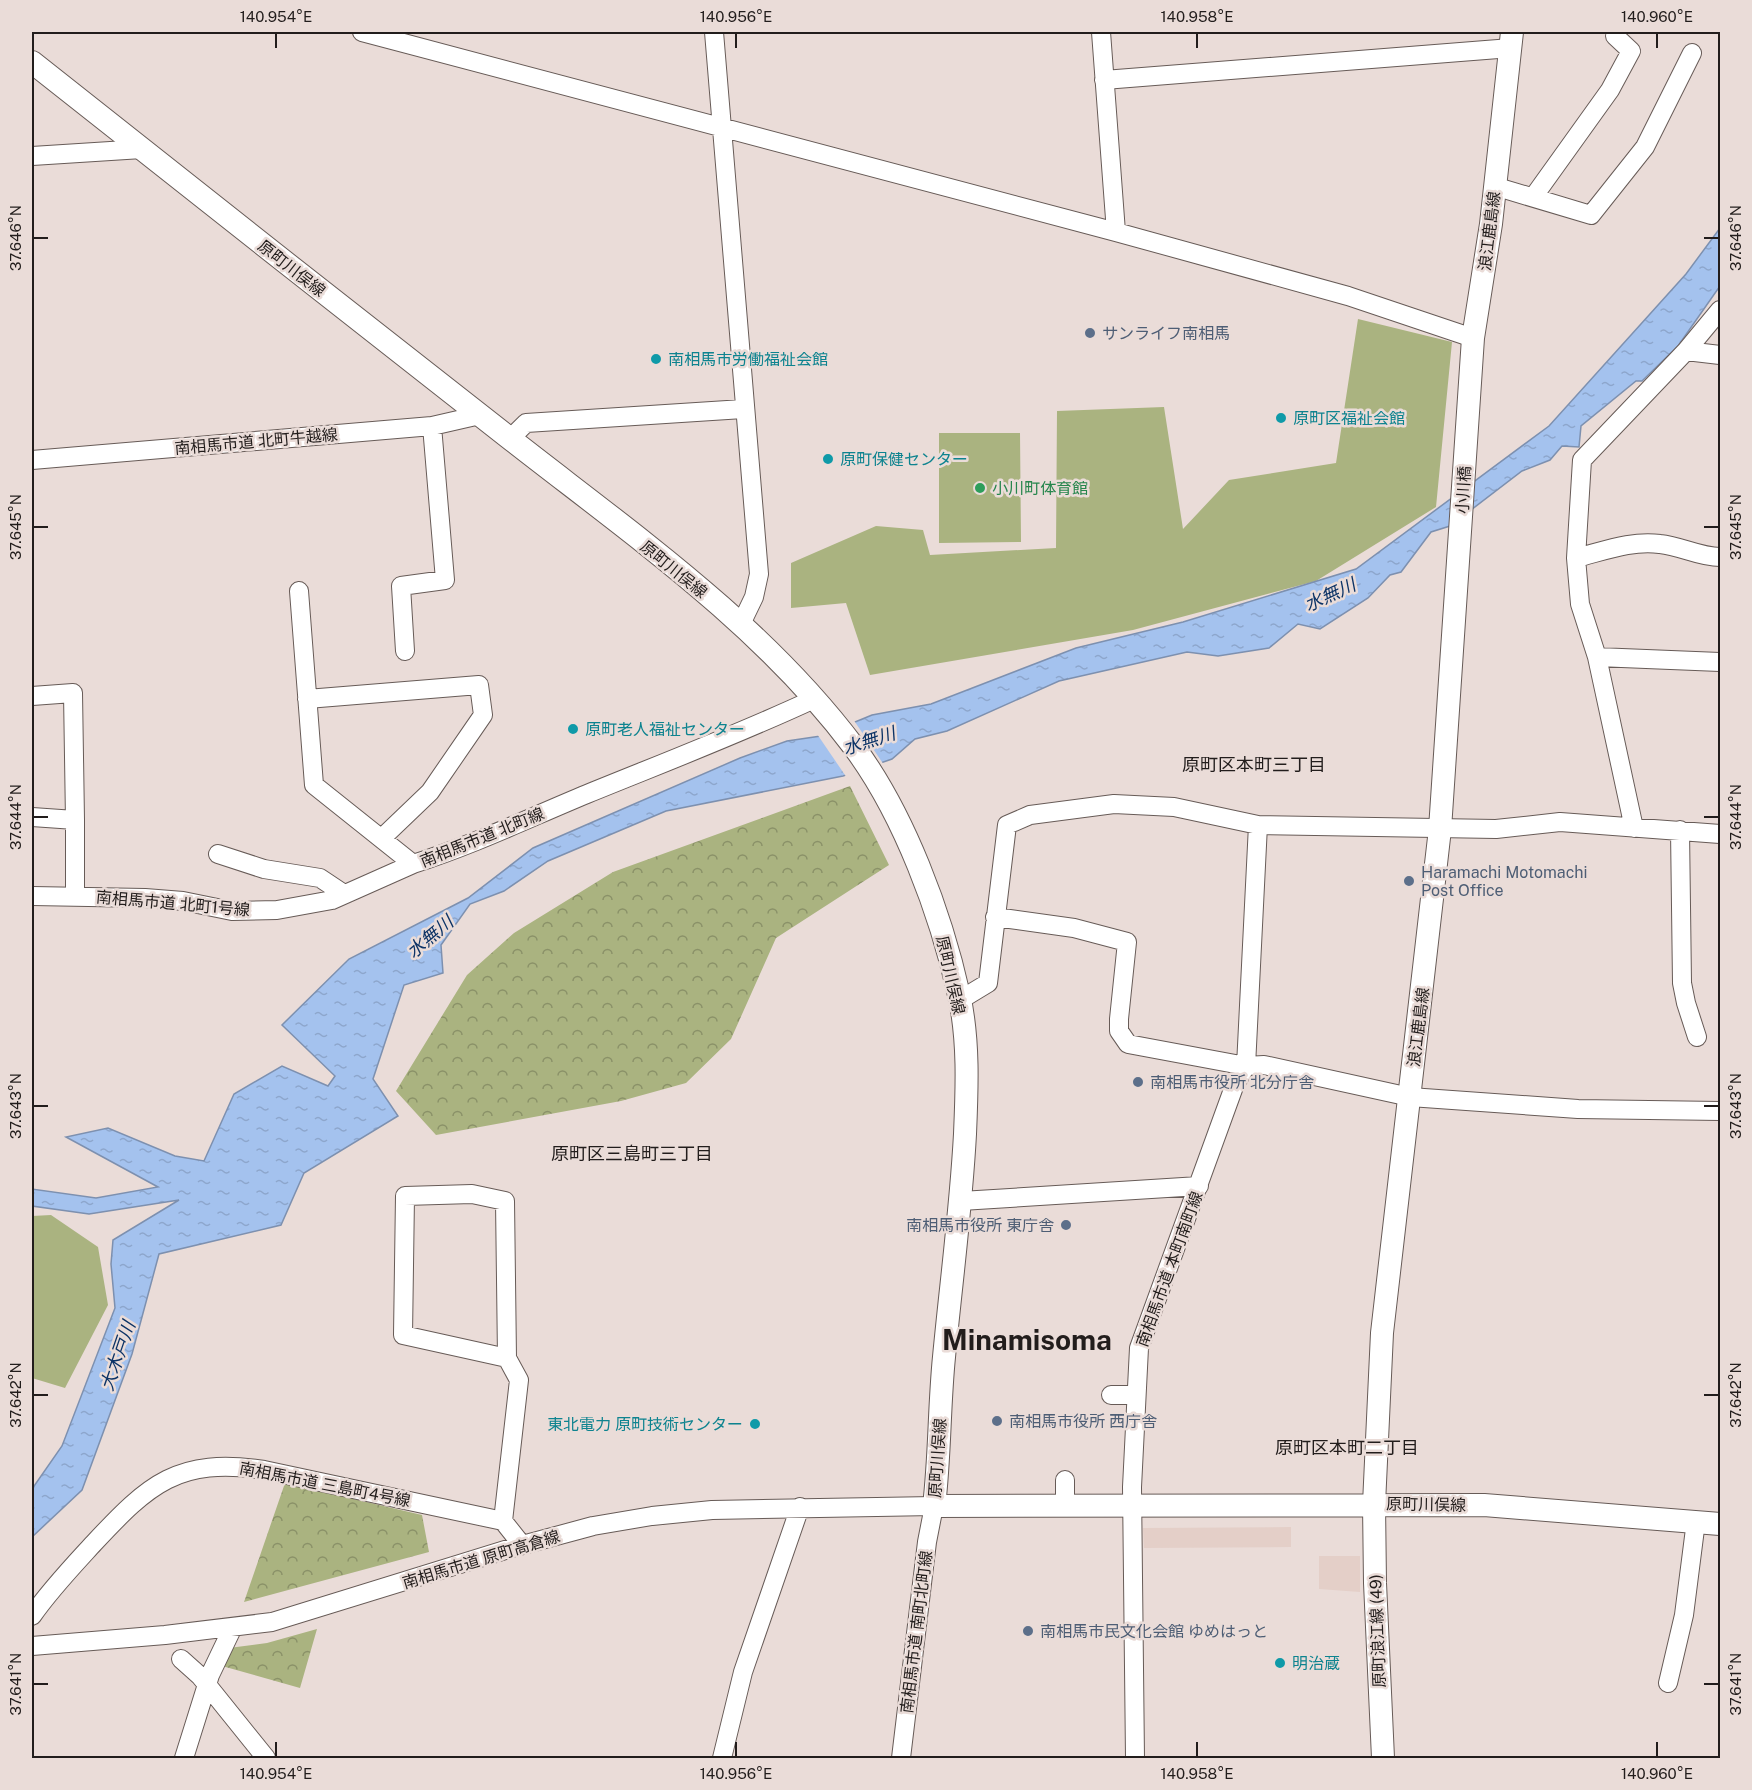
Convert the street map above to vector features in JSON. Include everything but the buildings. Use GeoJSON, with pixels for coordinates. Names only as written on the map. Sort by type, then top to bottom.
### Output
{"type":"FeatureCollection","features":[{"type":"Feature","properties":{"kind":"main road","name":"浪江鹿島線"},"geometry":{"type":"LineString","coordinates":[[1466,431],[1473,338],[1512,40]]}},
{"type":"Feature","properties":{"kind":"main road","name":"原町川俣線"},"geometry":{"type":"LineString","coordinates":[[32,62],[741,624],[783,663],[857,751],[894,814],[932,904],[951,960],[960,1000],[967,1083],[962,1201],[944,1356],[934,1506],[1484,1505],[1720,1524]]}},
{"type":"Feature","properties":{"kind":"main road","name":"小川橋"},"geometry":{"type":"LineString","coordinates":[[1459,550],[1466,431]]}},
{"type":"Feature","properties":{"kind":"main road","name":"浪江鹿島線"},"geometry":{"type":"LineString","coordinates":[[1374,1504],[1382,1333],[1440,829],[1459,550]]}},
{"type":"Feature","properties":{"kind":"main road","name":"原町浪江線 (49)"},"geometry":{"type":"LineString","coordinates":[[1374,1504],[1383,1758]]}},
{"type":"Feature","properties":{"kind":"street"},"geometry":{"type":"LineString","coordinates":[[362,32],[1116,232],[1348,296],[1473,338]]}},
{"type":"Feature","properties":{"kind":"street"},"geometry":{"type":"LineString","coordinates":[[714,32],[743,409],[759,574],[754,597],[741,624]]}},
{"type":"Feature","properties":{"kind":"street"},"geometry":{"type":"LineString","coordinates":[[1101,32],[1116,232]]}},
{"type":"Feature","properties":{"kind":"street"},"geometry":{"type":"LineString","coordinates":[[1534,196],[1610,90],[1631,51],[1615,36]]}},
{"type":"Feature","properties":{"kind":"street"},"geometry":{"type":"LineString","coordinates":[[1104,80],[1512,40]]}},
{"type":"Feature","properties":{"kind":"street"},"geometry":{"type":"LineString","coordinates":[[1494,186],[1534,196],[1591,215],[1645,147],[1692,53]]}},
{"type":"Feature","properties":{"kind":"street"},"geometry":{"type":"LineString","coordinates":[[32,156],[142,149]]}},
{"type":"Feature","properties":{"kind":"street"},"geometry":{"type":"LineString","coordinates":[[1634,828],[1597,657],[1580,604],[1576,558],[1582,460],[1686,351],[1720,309]]}},
{"type":"Feature","properties":{"kind":"street"},"geometry":{"type":"LineString","coordinates":[[1686,351],[1720,355]]}},
{"type":"Feature","properties":{"kind":"street"},"geometry":{"type":"LineString","coordinates":[[510,439],[526,423],[743,409]]}},
{"type":"Feature","properties":{"kind":"street","name":"南相馬市道 北町牛越線"},"geometry":{"type":"LineString","coordinates":[[32,460],[432,426],[480,415]]}},
{"type":"Feature","properties":{"kind":"street"},"geometry":{"type":"LineString","coordinates":[[405,651],[401,586],[445,580],[432,426]]}},
{"type":"Feature","properties":{"kind":"street"},"geometry":{"type":"LineString","coordinates":[[1576,558],[1633,543],[1659,543],[1709,557],[1720,557]]}},
{"type":"Feature","properties":{"kind":"street","name":"南相馬市道 北町線"},"geometry":{"type":"LineString","coordinates":[[299,591],[314,785],[383,837],[413,864],[510,829],[582,796],[818,703]]}},
{"type":"Feature","properties":{"kind":"street"},"geometry":{"type":"LineString","coordinates":[[1597,657],[1720,662]]}},
{"type":"Feature","properties":{"kind":"street"},"geometry":{"type":"LineString","coordinates":[[307,699],[479,685],[483,715],[430,792],[383,837]]}},
{"type":"Feature","properties":{"kind":"street"},"geometry":{"type":"LineString","coordinates":[[32,696],[73,693],[75,896]]}},
{"type":"Feature","properties":{"kind":"street"},"geometry":{"type":"LineString","coordinates":[[960,1000],[988,983],[1007,825],[1030,815],[1114,804],[1174,807],[1258,825],[1496,829],[1560,822],[1720,834]]}},
{"type":"Feature","properties":{"kind":"street"},"geometry":{"type":"LineString","coordinates":[[32,818],[75,820]]}},
{"type":"Feature","properties":{"kind":"street","name":"南相馬市道 本町南町線"},"geometry":{"type":"LineString","coordinates":[[1136,1758],[1132,1506],[1139,1348],[1235,1084],[1246,1066],[1258,825]]}},
{"type":"Feature","properties":{"kind":"street"},"geometry":{"type":"LineString","coordinates":[[1680,830],[1682,983],[1686,1003],[1698,1037]]}},
{"type":"Feature","properties":{"kind":"street"},"geometry":{"type":"LineString","coordinates":[[218,854],[264,870],[320,878],[344,894]]}},
{"type":"Feature","properties":{"kind":"street","name":"南相馬市道 北町1号線"},"geometry":{"type":"LineString","coordinates":[[32,896],[183,901],[232,910],[277,910],[316,904],[413,864]]}},
{"type":"Feature","properties":{"kind":"street"},"geometry":{"type":"LineString","coordinates":[[995,917],[1074,928],[1127,942],[1119,1031],[1128,1044],[1246,1066],[1264,1065],[1410,1096],[1578,1109],[1720,1111]]}},
{"type":"Feature","properties":{"kind":"street"},"geometry":{"type":"LineString","coordinates":[[962,1201],[1199,1186]]}},
{"type":"Feature","properties":{"kind":"street"},"geometry":{"type":"LineString","coordinates":[[507,1358],[403,1335],[405,1196],[472,1194],[505,1201],[507,1358],[519,1380],[503,1521],[522,1545]]}},
{"type":"Feature","properties":{"kind":"street"},"geometry":{"type":"LineString","coordinates":[[1111,1395],[1136,1395]]}},
{"type":"Feature","properties":{"kind":"street","name":"南相馬市道 三島町4号線"},"geometry":{"type":"LineString","coordinates":[[32,1616],[71,1568],[135,1499],[168,1478],[198,1469],[236,1466],[264,1470],[503,1521]]}},
{"type":"Feature","properties":{"kind":"street"},"geometry":{"type":"LineString","coordinates":[[1065,1480],[1065,1505]]}},
{"type":"Feature","properties":{"kind":"street","name":"南相馬市道 原町高倉線"},"geometry":{"type":"LineString","coordinates":[[32,1646],[272,1622],[522,1545],[593,1526],[652,1516],[712,1510],[934,1506]]}},
{"type":"Feature","properties":{"kind":"street","name":"南相馬市道 南町北町線"},"geometry":{"type":"LineString","coordinates":[[901,1758],[927,1542],[934,1506]]}},
{"type":"Feature","properties":{"kind":"street"},"geometry":{"type":"LineString","coordinates":[[722,1758],[743,1672],[800,1507]]}},
{"type":"Feature","properties":{"kind":"street"},"geometry":{"type":"LineString","coordinates":[[1668,1683],[1684,1615],[1696,1521]]}},
{"type":"Feature","properties":{"kind":"street"},"geometry":{"type":"LineString","coordinates":[[184,1758],[207,1685],[224,1642],[233,1627]]}},
{"type":"Feature","properties":{"kind":"street"},"geometry":{"type":"LineString","coordinates":[[182,1659],[207,1685],[266,1758]]}},
{"type":"Feature","properties":{"kind":"shaded area"},"geometry":{"type":"Polygon","coordinates":[[[1291,1527],[1291,1547],[1144,1548],[1143,1528],[1291,1527]]]}},
{"type":"Feature","properties":{"kind":"shaded area"},"geometry":{"type":"Polygon","coordinates":[[[1319,1556],[1360,1556],[1360,1592],[1319,1589],[1319,1556]]]}},
{"type":"Feature","properties":{"kind":"green space"},"geometry":{"type":"Polygon","coordinates":[[[1358,319],[1452,342],[1436,507],[1316,581],[1133,630],[870,675],[846,603],[791,608],[791,563],[876,526],[923,530],[930,555],[1056,548],[1057,411],[1164,407],[1183,529],[1229,480],[1336,463],[1358,319]]]}},
{"type":"Feature","properties":{"kind":"green space","name":"小川町体育館"},"geometry":{"type":"Polygon","coordinates":[[[939,433],[1020,433],[1021,542],[939,543],[939,433]]]}},
{"type":"Feature","properties":{"kind":"green space"},"geometry":{"type":"Polygon","coordinates":[[[850,786],[889,865],[776,938],[731,1039],[686,1083],[621,1101],[436,1135],[396,1091],[467,975],[514,933],[613,872],[850,786]]]}},
{"type":"Feature","properties":{"kind":"green space"},"geometry":{"type":"Polygon","coordinates":[[[51,1215],[98,1247],[108,1305],[65,1388],[32,1378],[32,1216],[51,1215]]]}},
{"type":"Feature","properties":{"kind":"green space"},"geometry":{"type":"Polygon","coordinates":[[[285,1483],[422,1515],[429,1552],[244,1602],[285,1483]]]}},
{"type":"Feature","properties":{"kind":"green space"},"geometry":{"type":"Polygon","coordinates":[[[317,1629],[300,1688],[222,1666],[229,1648],[267,1643],[317,1629]]]}},
{"type":"Feature","properties":{"kind":"water"},"geometry":{"type":"Polygon","coordinates":[[[1720,228],[1720,286],[1678,346],[1642,381],[1636,381],[1581,426],[1579,447],[1562,446],[1550,460],[1522,471],[1450,526],[1431,532],[1401,572],[1390,575],[1368,598],[1320,629],[1298,624],[1269,648],[1218,656],[1187,652],[1059,681],[947,731],[915,739],[892,759],[843,776],[666,811],[548,861],[504,891],[470,904],[441,945],[443,973],[404,985],[373,1079],[398,1116],[304,1173],[281,1225],[159,1254],[132,1354],[82,1490],[32,1537],[32,1489],[62,1446],[115,1308],[111,1264],[113,1240],[179,1200],[89,1214],[32,1206],[32,1189],[96,1198],[158,1187],[66,1137],[108,1128],[175,1156],[204,1161],[234,1094],[282,1066],[328,1086],[335,1076],[282,1025],[349,959],[468,898],[533,848],[740,758],[787,741],[821,736],[872,715],[931,704],[1076,648],[1183,622],[1356,569],[1549,426],[1686,274],[1720,228]]]}},
{"type":"Feature","properties":{"kind":"pier"},"geometry":{"type":"Polygon","coordinates":[[[853,719],[884,765],[847,778],[817,734],[853,719]]]}},
{"type":"Feature","properties":{"kind":"place","name":"サンライフ南相馬"},"geometry":{"type":"Point","coordinates":[1090,333]}},
{"type":"Feature","properties":{"kind":"place","name":"南相馬市労働福祉会館"},"geometry":{"type":"Point","coordinates":[656,359]}},
{"type":"Feature","properties":{"kind":"place","name":"原町区福祉会館"},"geometry":{"type":"Point","coordinates":[1281,418]}},
{"type":"Feature","properties":{"kind":"place","name":"原町保健センター"},"geometry":{"type":"Point","coordinates":[828,459]}},
{"type":"Feature","properties":{"kind":"place","name":"小川町体育館"},"geometry":{"type":"Point","coordinates":[980,488]}},
{"type":"Feature","properties":{"kind":"place","name":"原町老人福祉センター"},"geometry":{"type":"Point","coordinates":[573,729]}},
{"type":"Feature","properties":{"kind":"place","name":"Haramachi Motomachi Post Office"},"geometry":{"type":"Point","coordinates":[1409,881]}},
{"type":"Feature","properties":{"kind":"place","name":"南相馬市役所 北分庁舎"},"geometry":{"type":"Point","coordinates":[1138,1082]}},
{"type":"Feature","properties":{"kind":"place","name":"南相馬市役所 東庁舎"},"geometry":{"type":"Point","coordinates":[1066,1225]}},
{"type":"Feature","properties":{"kind":"place","name":"南相馬市役所 西庁舎"},"geometry":{"type":"Point","coordinates":[997,1421]}},
{"type":"Feature","properties":{"kind":"place","name":"東北電力 原町技術センター"},"geometry":{"type":"Point","coordinates":[755,1424]}},
{"type":"Feature","properties":{"kind":"place","name":"南相馬市民文化会館 ゆめはっと"},"geometry":{"type":"Point","coordinates":[1028,1631]}},
{"type":"Feature","properties":{"kind":"place","name":"明治蔵"},"geometry":{"type":"Point","coordinates":[1280,1663]}},
{"type":"Feature","properties":{"kind":"district","name":"原町区本町三丁目"},"geometry":{"type":"Point","coordinates":[1254,765]}},
{"type":"Feature","properties":{"kind":"district","name":"原町区三島町三丁目"},"geometry":{"type":"Point","coordinates":[632,1154]}},
{"type":"Feature","properties":{"kind":"district","name":"Minamisoma"},"geometry":{"type":"Point","coordinates":[1027,1340]}},
{"type":"Feature","properties":{"kind":"district","name":"原町区本町二丁目"},"geometry":{"type":"Point","coordinates":[1347,1448]}},
{"type":"Feature","properties":{"kind":"water label","name":"水無川"},"geometry":{"type":"Point","coordinates":[1330,595]}},
{"type":"Feature","properties":{"kind":"water label","name":"水無川"},"geometry":{"type":"Point","coordinates":[869,741]}},
{"type":"Feature","properties":{"kind":"water label","name":"水無川"},"geometry":{"type":"Point","coordinates":[430,937]}},
{"type":"Feature","properties":{"kind":"water label","name":"大木戸川"},"geometry":{"type":"Point","coordinates":[118,1356]}}]}
